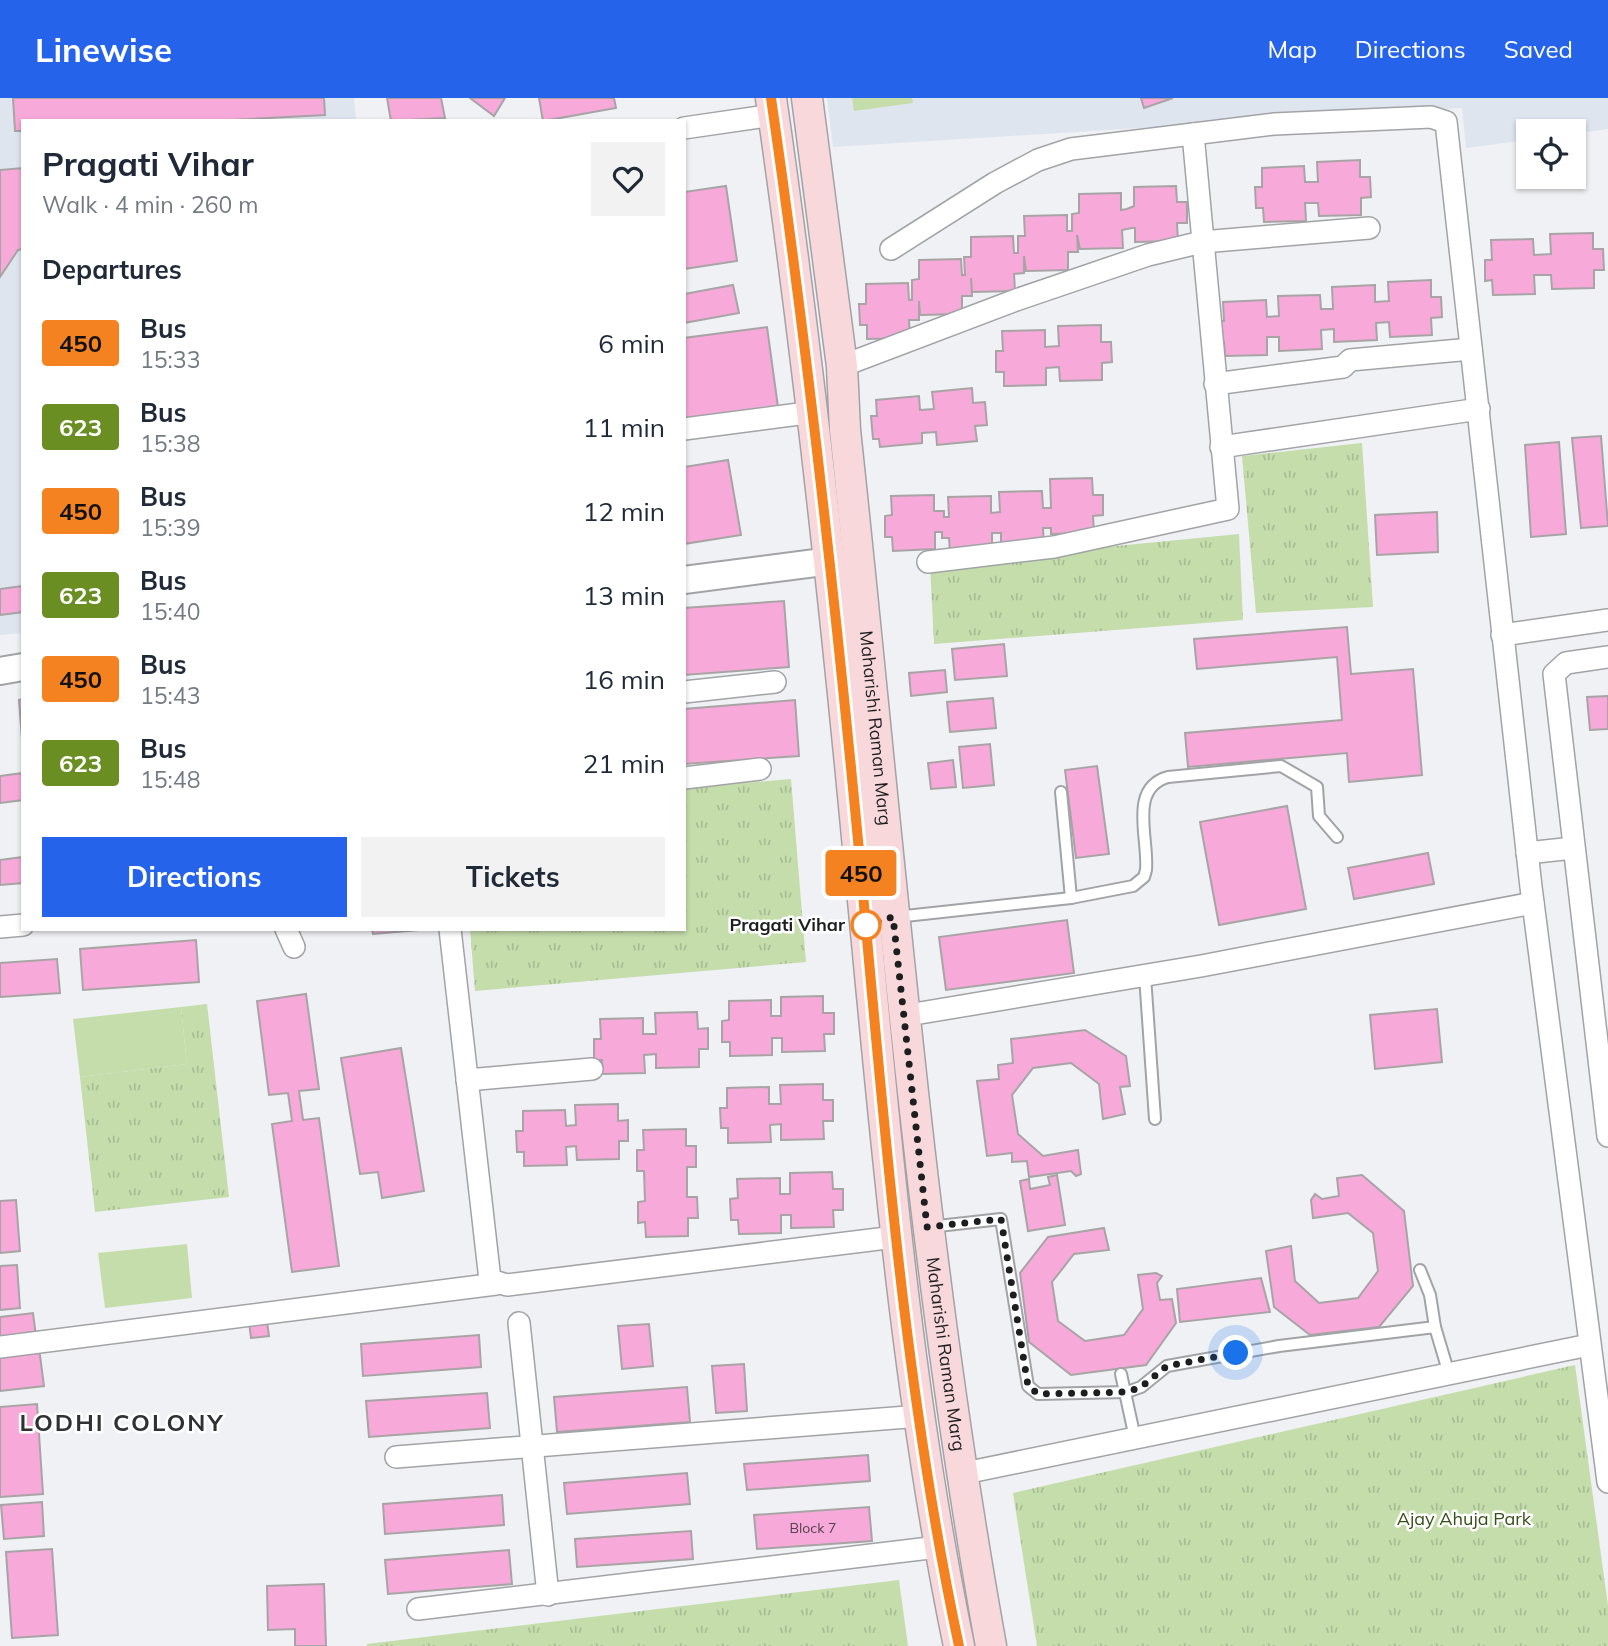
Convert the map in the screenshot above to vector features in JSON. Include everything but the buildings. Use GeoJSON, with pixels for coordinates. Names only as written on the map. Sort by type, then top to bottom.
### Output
{"type":"FeatureCollection","features":[{"type":"Feature","properties":{"kind":"main road","name":"Maharishi Raman Marg"},"geometry":{"type":"LineString","coordinates":[[807,98],[842,366],[845,430],[902,1016],[927,1227],[960,1474],[991,1646]]}},
{"type":"Feature","properties":{"kind":"main road","name":"Maharishi Raman Marg"},"geometry":{"type":"LineString","coordinates":[[772,106],[814,412],[831,561],[895,1237],[938,1547],[959,1646]]}},
{"type":"Feature","properties":{"kind":"street"},"geometry":{"type":"LineString","coordinates":[[686,128],[772,106]]}},
{"type":"Feature","properties":{"kind":"street"},"geometry":{"type":"LineString","coordinates":[[891,249],[995,183],[1047,156],[1071,149],[1274,124],[1441,118],[1448,129],[1527,853],[1608,1482]]}},
{"type":"Feature","properties":{"kind":"street"},"geometry":{"type":"LineString","coordinates":[[928,562],[1054,547],[1224,512],[1229,505],[1221,447],[1193,134]]}},
{"type":"Feature","properties":{"kind":"street"},"geometry":{"type":"LineString","coordinates":[[842,366],[1030,296],[1148,256],[1202,242],[1370,228]]}},
{"type":"Feature","properties":{"kind":"street"},"geometry":{"type":"LineString","coordinates":[[1215,384],[1343,367],[1350,360],[1471,349]]}},
{"type":"Feature","properties":{"kind":"street"},"geometry":{"type":"LineString","coordinates":[[1221,447],[1479,408]]}},
{"type":"Feature","properties":{"kind":"street"},"geometry":{"type":"LineString","coordinates":[[686,429],[814,412]]}},
{"type":"Feature","properties":{"kind":"street"},"geometry":{"type":"LineString","coordinates":[[686,580],[831,561]]}},
{"type":"Feature","properties":{"kind":"street"},"geometry":{"type":"LineString","coordinates":[[1502,635],[1608,620]]}},
{"type":"Feature","properties":{"kind":"street"},"geometry":{"type":"LineString","coordinates":[[1608,657],[1566,663],[1554,674],[1608,1136]]}},
{"type":"Feature","properties":{"kind":"street"},"geometry":{"type":"LineString","coordinates":[[0,671],[21,667]]}},
{"type":"Feature","properties":{"kind":"street"},"geometry":{"type":"LineString","coordinates":[[686,692],[775,682]]}},
{"type":"Feature","properties":{"kind":"street"},"geometry":{"type":"LineString","coordinates":[[686,778],[760,769]]}},
{"type":"Feature","properties":{"kind":"street"},"geometry":{"type":"LineString","coordinates":[[1527,853],[1573,848]]}},
{"type":"Feature","properties":{"kind":"street"},"geometry":{"type":"LineString","coordinates":[[902,1016],[1145,976],[1534,903]]}},
{"type":"Feature","properties":{"kind":"street"},"geometry":{"type":"LineString","coordinates":[[0,927],[21,925]]}},
{"type":"Feature","properties":{"kind":"street"},"geometry":{"type":"LineString","coordinates":[[450,931],[488,1274],[490,1280],[496,1284]]}},
{"type":"Feature","properties":{"kind":"street"},"geometry":{"type":"LineString","coordinates":[[467,1080],[592,1069]]}},
{"type":"Feature","properties":{"kind":"street"},"geometry":{"type":"LineString","coordinates":[[0,1347],[895,1237]]}},
{"type":"Feature","properties":{"kind":"street"},"geometry":{"type":"LineString","coordinates":[[519,1323],[548,1595]]}},
{"type":"Feature","properties":{"kind":"street"},"geometry":{"type":"LineString","coordinates":[[960,1474],[1589,1345]]}},
{"type":"Feature","properties":{"kind":"street"},"geometry":{"type":"LineString","coordinates":[[396,1457],[920,1416]]}},
{"type":"Feature","properties":{"kind":"street"},"geometry":{"type":"LineString","coordinates":[[418,1609],[938,1547]]}},
{"type":"Feature","properties":{"kind":"lane"},"geometry":{"type":"LineString","coordinates":[[893,917],[1071,898],[1133,886],[1144,877],[1147,862],[1145,795],[1157,780],[1168,777],[1281,766],[1317,787],[1319,816],[1337,837]]}},
{"type":"Feature","properties":{"kind":"lane"},"geometry":{"type":"LineString","coordinates":[[1061,792],[1071,898]]}},
{"type":"Feature","properties":{"kind":"lane"},"geometry":{"type":"LineString","coordinates":[[1145,976],[1155,1119]]}},
{"type":"Feature","properties":{"kind":"lane"},"geometry":{"type":"LineString","coordinates":[[927,1227],[1001,1219],[1028,1386],[1038,1394],[1127,1392],[1141,1387],[1167,1366],[1236,1353],[1435,1327]]}},
{"type":"Feature","properties":{"kind":"lane"},"geometry":{"type":"LineString","coordinates":[[1420,1270],[1430,1295],[1435,1327],[1449,1374]]}},
{"type":"Feature","properties":{"kind":"lane"},"geometry":{"type":"LineString","coordinates":[[1121,1374],[1135,1438]]}},
{"type":"Feature","properties":{"kind":"shaded area"},"geometry":{"type":"Polygon","coordinates":[[[0,98],[354,98],[356,119],[21,119],[21,633],[0,635],[0,98]]]}},
{"type":"Feature","properties":{"kind":"shaded area"},"geometry":{"type":"Polygon","coordinates":[[[827,98],[1608,98],[1608,129],[1586,132],[1586,119],[1516,119],[1516,142],[1466,148],[1462,108],[833,147],[827,98]]]}},
{"type":"Feature","properties":{"kind":"green space"},"geometry":{"type":"Polygon","coordinates":[[[852,98],[912,98],[913,103],[854,111],[852,98]]]}},
{"type":"Feature","properties":{"kind":"green space"},"geometry":{"type":"Polygon","coordinates":[[[1362,443],[1373,607],[1256,613],[1242,456],[1362,443]]]}},
{"type":"Feature","properties":{"kind":"green space"},"geometry":{"type":"Polygon","coordinates":[[[1239,534],[1243,620],[934,644],[930,564],[1239,534]]]}},
{"type":"Feature","properties":{"kind":"green space"},"geometry":{"type":"Polygon","coordinates":[[[791,779],[806,962],[475,991],[470,931],[686,931],[686,788],[791,779]]]}},
{"type":"Feature","properties":{"kind":"green space"},"geometry":{"type":"Polygon","coordinates":[[[207,1004],[229,1197],[95,1212],[80,1077],[187,1064],[181,1007],[207,1004]]]}},
{"type":"Feature","properties":{"kind":"green space"},"geometry":{"type":"Polygon","coordinates":[[[181,1007],[187,1064],[80,1077],[73,1019],[181,1007]]]}},
{"type":"Feature","properties":{"kind":"green space"},"geometry":{"type":"Polygon","coordinates":[[[187,1244],[192,1298],[105,1308],[98,1253],[187,1244]]]}},
{"type":"Feature","properties":{"kind":"green space","name":"Ajay Ahuja Park"},"geometry":{"type":"Polygon","coordinates":[[[1575,1365],[1608,1606],[1608,1646],[1037,1646],[1013,1493],[1575,1365]]]}},
{"type":"Feature","properties":{"kind":"green space"},"geometry":{"type":"Polygon","coordinates":[[[899,1580],[908,1646],[367,1646],[367,1644],[899,1580]]]}},
{"type":"Feature","properties":{"kind":"bus line","name":"450"},"geometry":{"type":"LineString","coordinates":[[771,98],[817,432],[895,1237],[938,1547],[959,1646]]}},
{"type":"Feature","properties":{"kind":"place","name":"Pragati Vihar"},"geometry":{"type":"Point","coordinates":[866,925]}},
{"type":"Feature","properties":{"kind":"district","name":"LODHI COLONY"},"geometry":{"type":"Point","coordinates":[122,1423]}},
{"type":"Feature","properties":{"kind":"route"},"geometry":{"type":"LineString","coordinates":[[866,925],[893,917],[927,1227],[1001,1219],[1028,1386],[1038,1394],[1127,1392],[1141,1387],[1167,1366],[1236,1353]]}}]}
